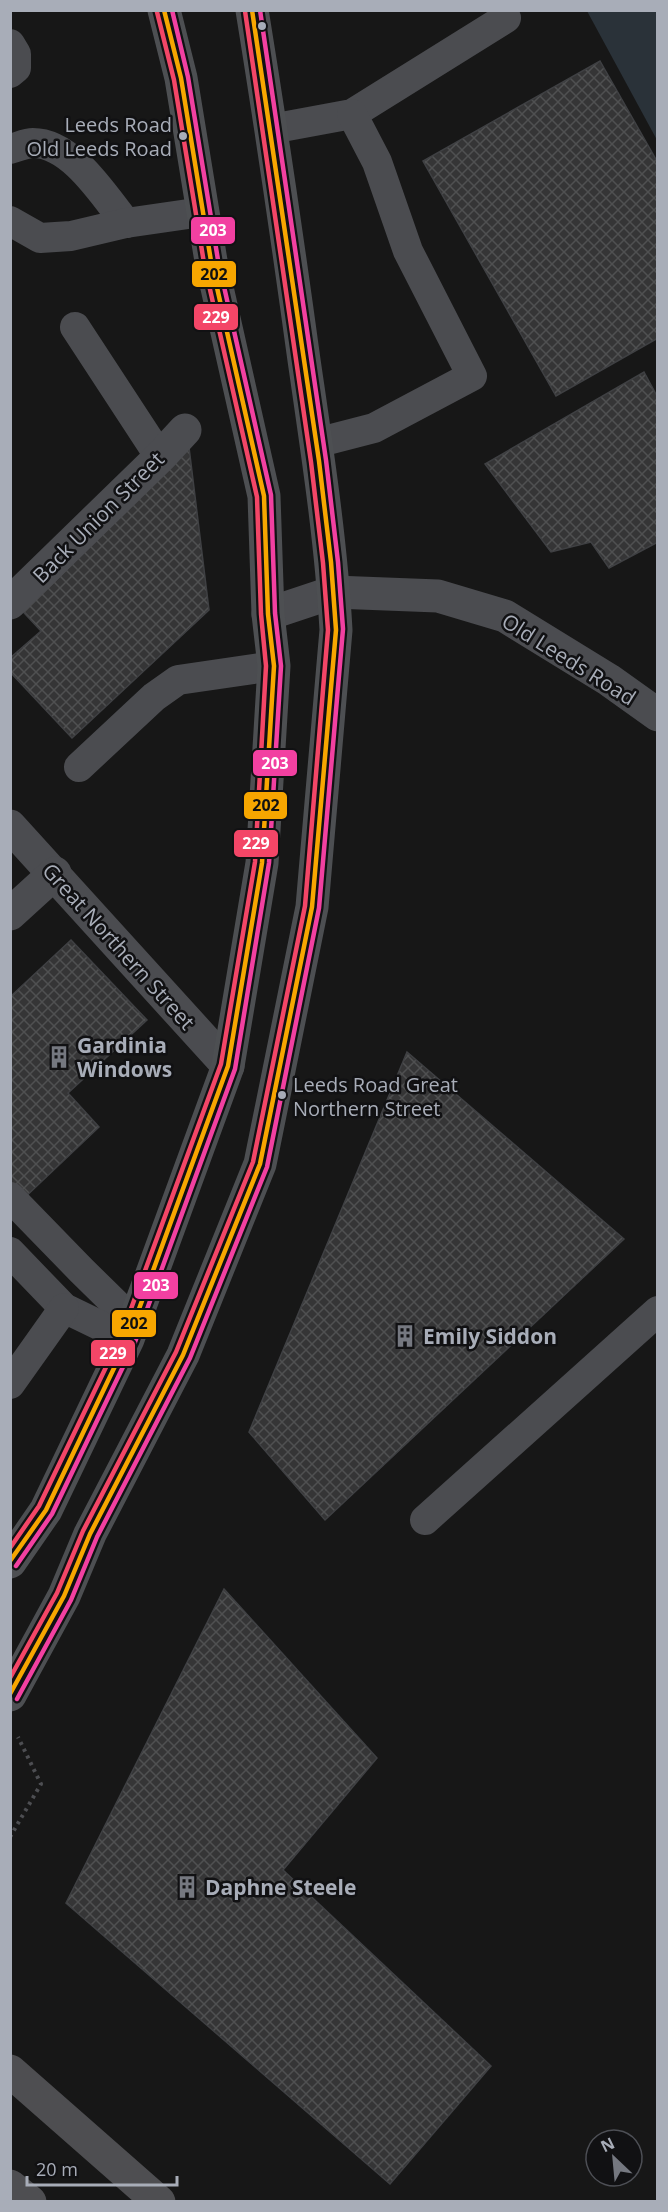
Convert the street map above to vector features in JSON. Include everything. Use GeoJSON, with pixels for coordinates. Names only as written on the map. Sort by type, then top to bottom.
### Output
{"type":"FeatureCollection","features":[{"type":"Feature","properties":{"kind":"highway"},"geometry":{"type":"LineString","coordinates":[[10,2071],[159,2202]]}},
{"type":"Feature","properties":{"kind":"highway"},"geometry":{"type":"LineString","coordinates":[[10,2186],[30,2202]]}},
{"type":"Feature","properties":{"kind":"main road"},"geometry":{"type":"LineString","coordinates":[[10,1562],[46,1510],[131,1331],[228,1066],[262,863],[274,666],[268,614],[264,496],[211,261],[181,78],[164,10]]}},
{"type":"Feature","properties":{"kind":"main road"},"geometry":{"type":"LineString","coordinates":[[10,1695],[64,1596],[90,1534],[183,1355],[260,1164],[312,907],[336,630],[334,592],[316,443],[272,129],[252,10]]}},
{"type":"Feature","properties":{"kind":"street","name":"Back Union Street"},"geometry":{"type":"LineString","coordinates":[[10,603],[160,457],[184,430]]}},
{"type":"Feature","properties":{"kind":"street","name":"Old Leeds Road"},"geometry":{"type":"LineString","coordinates":[[268,614],[334,592],[438,596],[506,616],[609,680],[657,715]]}},
{"type":"Feature","properties":{"kind":"street","name":"Great Northern Street"},"geometry":{"type":"LineString","coordinates":[[10,826],[228,1066]]}},
{"type":"Feature","properties":{"kind":"street"},"geometry":{"type":"LineString","coordinates":[[10,914],[55,873]]}},
{"type":"Feature","properties":{"kind":"lane"},"geometry":{"type":"LineString","coordinates":[[272,129],[352,114],[506,18],[502,10]]}},
{"type":"Feature","properties":{"kind":"lane"},"geometry":{"type":"LineString","coordinates":[[10,44],[16,54],[16,68],[10,73]]}},
{"type":"Feature","properties":{"kind":"lane"},"geometry":{"type":"LineString","coordinates":[[316,443],[374,428],[472,376],[408,251],[377,162],[352,114]]}},
{"type":"Feature","properties":{"kind":"lane"},"geometry":{"type":"LineString","coordinates":[[10,148],[33,143],[52,147],[67,155],[83,170],[126,223]]}},
{"type":"Feature","properties":{"kind":"lane"},"geometry":{"type":"LineString","coordinates":[[10,221],[39,238],[71,236],[126,223],[202,212]]}},
{"type":"Feature","properties":{"kind":"lane"},"geometry":{"type":"LineString","coordinates":[[75,327],[160,457]]}},
{"type":"Feature","properties":{"kind":"lane"},"geometry":{"type":"LineString","coordinates":[[79,767],[154,697],[178,680],[274,666]]}},
{"type":"Feature","properties":{"kind":"lane"},"geometry":{"type":"LineString","coordinates":[[10,1197],[81,1270],[131,1331]]}},
{"type":"Feature","properties":{"kind":"lane"},"geometry":{"type":"LineString","coordinates":[[10,1252],[64,1308],[131,1331]]}},
{"type":"Feature","properties":{"kind":"lane"},"geometry":{"type":"LineString","coordinates":[[10,1383],[64,1308]]}},
{"type":"Feature","properties":{"kind":"lane"},"geometry":{"type":"LineString","coordinates":[[425,1520],[657,1311]]}},
{"type":"Feature","properties":{"kind":"path"},"geometry":{"type":"LineString","coordinates":[[10,1837],[41,1784],[16,1733]]}},
{"type":"Feature","properties":{"kind":"shaded area"},"geometry":{"type":"Polygon","coordinates":[[[587,11],[657,11],[657,140],[587,11]]]}},
{"type":"Feature","properties":{"kind":"building"},"geometry":{"type":"Polygon","coordinates":[[[600,61],[658,163],[658,338],[556,396],[423,161],[600,61]]]}},
{"type":"Feature","properties":{"kind":"building"},"geometry":{"type":"Polygon","coordinates":[[[644,372],[658,398],[658,542],[609,568],[591,542],[551,552],[485,464],[644,372]]]}},
{"type":"Feature","properties":{"kind":"building"},"geometry":{"type":"Polygon","coordinates":[[[188,439],[209,610],[72,738],[10,672],[10,658],[41,631],[14,602],[188,439]]]}},
{"type":"Feature","properties":{"kind":"building","name":"Gardinia Windows"},"geometry":{"type":"Polygon","coordinates":[[[71,940],[147,1020],[68,1093],[99,1127],[21,1201],[10,1190],[10,997],[71,940]]]}},
{"type":"Feature","properties":{"kind":"building","name":"Emily Siddon"},"geometry":{"type":"Polygon","coordinates":[[[407,1052],[624,1239],[325,1520],[249,1432],[407,1052]]]}},
{"type":"Feature","properties":{"kind":"building","name":"Daphne Steele"},"geometry":{"type":"Polygon","coordinates":[[[224,1589],[377,1758],[283,1870],[491,2066],[390,2184],[66,1903],[224,1589]]]}},
{"type":"Feature","properties":{"kind":"transit line","name":"202"},"geometry":{"type":"LineString","coordinates":[[10,1561],[46,1510],[128,1339],[228,1066],[262,863],[274,666],[268,614],[264,496],[211,261],[181,78],[164,10]]}},
{"type":"Feature","properties":{"kind":"transit line","name":"203"},"geometry":{"type":"LineString","coordinates":[[16,1566],[52,1514],[135,1342],[235,1069],[269,863],[281,666],[275,613],[271,495],[218,260],[188,77],[172,10]]}},
{"type":"Feature","properties":{"kind":"transit line","name":"202"},"geometry":{"type":"LineString","coordinates":[[10,1694],[64,1596],[90,1534],[183,1355],[260,1164],[312,907],[336,630],[331,562],[319,461],[252,10]]}},
{"type":"Feature","properties":{"kind":"transit line","name":"203"},"geometry":{"type":"LineString","coordinates":[[17,1699],[71,1600],[97,1537],[190,1358],[267,1167],[319,908],[343,629],[326,460],[260,10]]}},
{"type":"Feature","properties":{"kind":"transit line","name":"229"},"geometry":{"type":"LineString","coordinates":[[10,1678],[57,1593],[83,1531],[176,1352],[253,1162],[305,906],[328,630],[311,462],[245,11]]}},
{"type":"Feature","properties":{"kind":"transit line","name":"229"},"geometry":{"type":"LineString","coordinates":[[10,1548],[39,1506],[121,1336],[221,1064],[255,862],[266,666],[261,614],[257,497],[204,263],[174,80],[157,12]]}},
{"type":"Feature","properties":{"kind":"place","name":"Leeds Road Old Leeds Road"},"geometry":{"type":"Point","coordinates":[183,136]}},
{"type":"Feature","properties":{"kind":"place","name":"Gardinia Windows"},"geometry":{"type":"Point","coordinates":[59,1057]}},
{"type":"Feature","properties":{"kind":"place","name":"Leeds Road Great Northern Street"},"geometry":{"type":"Point","coordinates":[282,1095]}},
{"type":"Feature","properties":{"kind":"place","name":"Emily Siddon"},"geometry":{"type":"Point","coordinates":[405,1336]}},
{"type":"Feature","properties":{"kind":"place","name":"Daphne Steele"},"geometry":{"type":"Point","coordinates":[187,1887]}}]}
